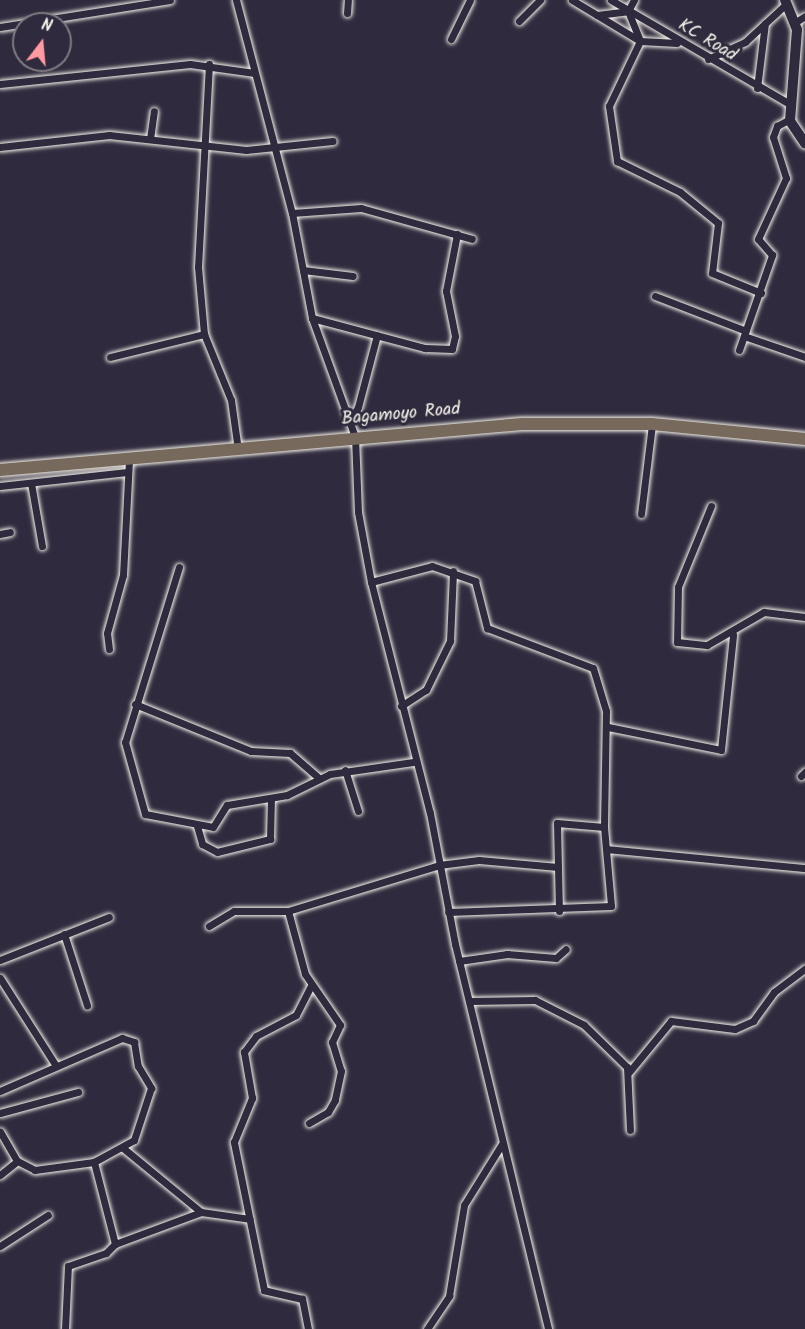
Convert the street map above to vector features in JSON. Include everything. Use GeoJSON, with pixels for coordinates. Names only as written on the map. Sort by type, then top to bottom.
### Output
{"type":"FeatureCollection","features":[{"type":"Feature","properties":{"kind":"highway","name":"Bagamoyo Road"},"geometry":{"type":"LineString","coordinates":[[0,470],[128,466],[238,450],[355,437],[522,424],[652,424],[805,439]]}},
{"type":"Feature","properties":{"kind":"street"},"geometry":{"type":"LineString","coordinates":[[0,27],[170,0]]}},
{"type":"Feature","properties":{"kind":"street"},"geometry":{"type":"LineString","coordinates":[[236,0],[273,148],[292,213],[312,318],[355,437],[358,512],[370,582],[439,865],[502,1144],[548,1329]]}},
{"type":"Feature","properties":{"kind":"street"},"geometry":{"type":"LineString","coordinates":[[347,14],[348,0]]}},
{"type":"Feature","properties":{"kind":"street"},"geometry":{"type":"LineString","coordinates":[[451,39],[470,0]]}},
{"type":"Feature","properties":{"kind":"street"},"geometry":{"type":"LineString","coordinates":[[519,21],[540,0]]}},
{"type":"Feature","properties":{"kind":"street"},"geometry":{"type":"LineString","coordinates":[[572,0],[640,41],[680,43]]}},
{"type":"Feature","properties":{"kind":"street","name":"KC Road"},"geometry":{"type":"LineString","coordinates":[[611,0],[757,88],[790,104]]}},
{"type":"Feature","properties":{"kind":"street"},"geometry":{"type":"LineString","coordinates":[[597,15],[627,11],[634,0]]}},
{"type":"Feature","properties":{"kind":"street"},"geometry":{"type":"LineString","coordinates":[[708,59],[740,45],[785,2],[794,23],[790,118],[805,143]]}},
{"type":"Feature","properties":{"kind":"street"},"geometry":{"type":"LineString","coordinates":[[627,11],[640,41],[609,104],[617,161],[680,192],[718,223],[712,273],[761,293]]}},
{"type":"Feature","properties":{"kind":"street"},"geometry":{"type":"LineString","coordinates":[[794,23],[805,16]]}},
{"type":"Feature","properties":{"kind":"street"},"geometry":{"type":"LineString","coordinates":[[757,88],[765,23]]}},
{"type":"Feature","properties":{"kind":"street"},"geometry":{"type":"LineString","coordinates":[[0,84],[209,64],[254,73]]}},
{"type":"Feature","properties":{"kind":"street"},"geometry":{"type":"LineString","coordinates":[[209,64],[203,106],[205,147],[198,267],[204,334],[231,400],[238,450]]}},
{"type":"Feature","properties":{"kind":"street"},"geometry":{"type":"LineString","coordinates":[[150,139],[154,111]]}},
{"type":"Feature","properties":{"kind":"street"},"geometry":{"type":"LineString","coordinates":[[739,350],[761,293],[772,255],[758,240],[786,178],[773,137],[777,126],[790,118]]}},
{"type":"Feature","properties":{"kind":"street"},"geometry":{"type":"LineString","coordinates":[[0,147],[109,135],[205,147],[273,148],[333,141]]}},
{"type":"Feature","properties":{"kind":"street"},"geometry":{"type":"LineString","coordinates":[[292,213],[361,208],[472,239]]}},
{"type":"Feature","properties":{"kind":"street"},"geometry":{"type":"LineString","coordinates":[[312,318],[376,335],[452,349],[446,291],[457,234]]}},
{"type":"Feature","properties":{"kind":"street"},"geometry":{"type":"LineString","coordinates":[[303,270],[353,276]]}},
{"type":"Feature","properties":{"kind":"street"},"geometry":{"type":"LineString","coordinates":[[655,296],[805,357]]}},
{"type":"Feature","properties":{"kind":"street"},"geometry":{"type":"LineString","coordinates":[[110,357],[204,334]]}},
{"type":"Feature","properties":{"kind":"street"},"geometry":{"type":"LineString","coordinates":[[349,422],[358,407],[376,335]]}},
{"type":"Feature","properties":{"kind":"street"},"geometry":{"type":"LineString","coordinates":[[641,514],[652,424]]}},
{"type":"Feature","properties":{"kind":"street"},"geometry":{"type":"LineString","coordinates":[[0,486],[31,483],[128,466],[123,574],[107,633],[109,649]]}},
{"type":"Feature","properties":{"kind":"street"},"geometry":{"type":"LineString","coordinates":[[31,483],[42,546]]}},
{"type":"Feature","properties":{"kind":"street"},"geometry":{"type":"LineString","coordinates":[[711,506],[678,587],[676,642],[695,647],[734,635],[764,612],[805,617]]}},
{"type":"Feature","properties":{"kind":"street"},"geometry":{"type":"LineString","coordinates":[[0,534],[10,532]]}},
{"type":"Feature","properties":{"kind":"street"},"geometry":{"type":"LineString","coordinates":[[179,567],[135,704],[124,754],[134,766],[142,809],[151,818],[197,826],[217,826],[224,806],[271,799],[319,778],[345,770],[413,762]]}},
{"type":"Feature","properties":{"kind":"street"},"geometry":{"type":"LineString","coordinates":[[370,582],[423,567],[453,571],[479,585],[487,628],[593,668],[608,727],[604,827],[611,906],[559,911],[448,912]]}},
{"type":"Feature","properties":{"kind":"street"},"geometry":{"type":"LineString","coordinates":[[401,706],[426,690],[450,641],[453,571]]}},
{"type":"Feature","properties":{"kind":"street"},"geometry":{"type":"LineString","coordinates":[[608,727],[721,750],[734,635]]}},
{"type":"Feature","properties":{"kind":"street"},"geometry":{"type":"LineString","coordinates":[[135,704],[251,751],[290,753],[319,778]]}},
{"type":"Feature","properties":{"kind":"street"},"geometry":{"type":"LineString","coordinates":[[345,770],[358,811]]}},
{"type":"Feature","properties":{"kind":"street"},"geometry":{"type":"LineString","coordinates":[[197,826],[202,844],[218,852],[270,839],[271,799]]}},
{"type":"Feature","properties":{"kind":"street"},"geometry":{"type":"LineString","coordinates":[[559,911],[559,820],[604,827]]}},
{"type":"Feature","properties":{"kind":"street"},"geometry":{"type":"LineString","coordinates":[[607,849],[805,868]]}},
{"type":"Feature","properties":{"kind":"street"},"geometry":{"type":"LineString","coordinates":[[209,927],[234,911],[288,911],[439,865],[479,860],[558,867]]}},
{"type":"Feature","properties":{"kind":"street"},"geometry":{"type":"LineString","coordinates":[[288,911],[311,986],[340,1025],[332,1042],[341,1071],[332,1107],[309,1123]]}},
{"type":"Feature","properties":{"kind":"street"},"geometry":{"type":"LineString","coordinates":[[0,960],[109,917]]}},
{"type":"Feature","properties":{"kind":"street"},"geometry":{"type":"LineString","coordinates":[[64,934],[87,1005]]}},
{"type":"Feature","properties":{"kind":"street"},"geometry":{"type":"LineString","coordinates":[[459,961],[507,954],[556,958],[566,949]]}},
{"type":"Feature","properties":{"kind":"street"},"geometry":{"type":"LineString","coordinates":[[630,1130],[624,1090],[629,1072],[671,1021],[735,1029],[753,1022],[774,992],[805,969]]}},
{"type":"Feature","properties":{"kind":"street"},"geometry":{"type":"LineString","coordinates":[[0,978],[56,1066]]}},
{"type":"Feature","properties":{"kind":"street"},"geometry":{"type":"LineString","coordinates":[[307,1329],[302,1299],[264,1290],[234,1152],[252,1098],[244,1052],[256,1036],[296,1015],[311,986]]}},
{"type":"Feature","properties":{"kind":"street"},"geometry":{"type":"LineString","coordinates":[[470,1001],[544,1003],[584,1025],[629,1072]]}},
{"type":"Feature","properties":{"kind":"street"},"geometry":{"type":"LineString","coordinates":[[0,1091],[122,1038],[134,1041],[138,1066],[151,1088],[143,1126],[123,1148],[94,1162],[53,1171],[17,1161],[0,1132]]}},
{"type":"Feature","properties":{"kind":"street"},"geometry":{"type":"LineString","coordinates":[[0,1113],[78,1092]]}},
{"type":"Feature","properties":{"kind":"street"},"geometry":{"type":"LineString","coordinates":[[428,1329],[449,1296],[449,1271],[464,1205],[502,1144]]}},
{"type":"Feature","properties":{"kind":"street"},"geometry":{"type":"LineString","coordinates":[[123,1148],[201,1212]]}},
{"type":"Feature","properties":{"kind":"street"},"geometry":{"type":"LineString","coordinates":[[0,1175],[17,1161]]}},
{"type":"Feature","properties":{"kind":"street"},"geometry":{"type":"LineString","coordinates":[[94,1162],[115,1244]]}},
{"type":"Feature","properties":{"kind":"street"},"geometry":{"type":"LineString","coordinates":[[65,1329],[68,1266],[106,1253],[115,1244],[201,1212],[250,1219]]}},
{"type":"Feature","properties":{"kind":"street"},"geometry":{"type":"LineString","coordinates":[[0,1246],[48,1215]]}}]}
